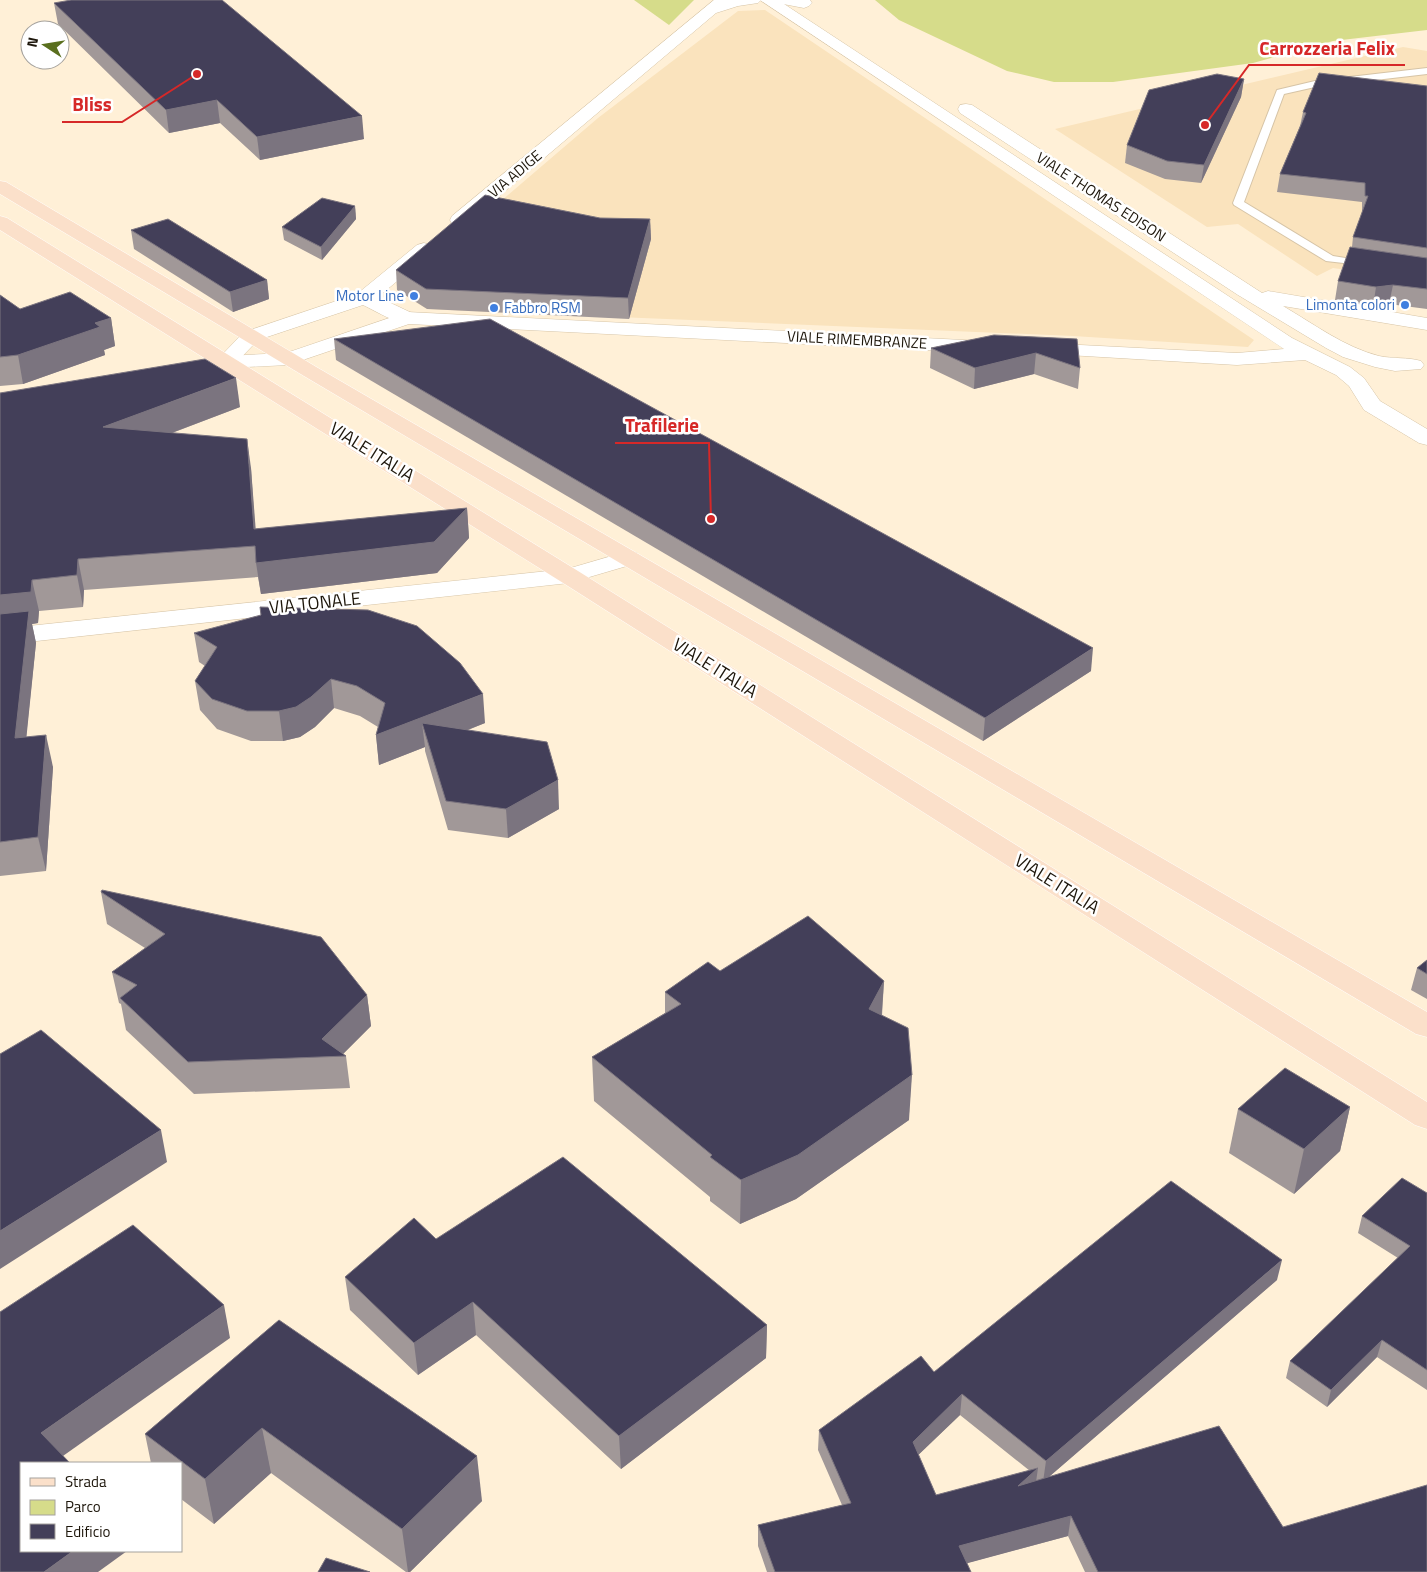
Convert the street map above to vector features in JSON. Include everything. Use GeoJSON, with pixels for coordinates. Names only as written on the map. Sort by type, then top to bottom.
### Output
{"type":"FeatureCollection","features":[{"type":"Feature","properties":{"kind":"main road","name":"VIALE ITALIA"},"geometry":{"type":"LineString","coordinates":[[0,186],[288,359],[1427,1026]]}},
{"type":"Feature","properties":{"kind":"main road","name":"VIALE ITALIA"},"geometry":{"type":"LineString","coordinates":[[0,222],[568,576],[1427,1117]]}},
{"type":"Feature","properties":{"kind":"street","name":"VIA ADIGE"},"geometry":{"type":"LineString","coordinates":[[226,362],[252,336],[364,298],[719,4],[752,0]]}},
{"type":"Feature","properties":{"kind":"street","name":"VIALE THOMAS EDISON"},"geometry":{"type":"LineString","coordinates":[[768,0],[1285,342],[1343,371],[1357,382],[1372,405],[1427,438]]}},
{"type":"Feature","properties":{"kind":"street"},"geometry":{"type":"LineString","coordinates":[[783,0],[802,2],[838,25]]}},
{"type":"Feature","properties":{"kind":"street","name":"VIALE THOMAS EDISON"},"geometry":{"type":"LineString","coordinates":[[954,101],[1245,291],[1350,353],[1390,364],[1420,365]]}},
{"type":"Feature","properties":{"kind":"street"},"geometry":{"type":"LineString","coordinates":[[1245,291],[1278,300],[1427,324]]}},
{"type":"Feature","properties":{"kind":"street","name":"VIALE RIMEMBRANZE"},"geometry":{"type":"LineString","coordinates":[[364,298],[407,318]]}},
{"type":"Feature","properties":{"kind":"street","name":"VIALE RIMEMBRANZE"},"geometry":{"type":"LineString","coordinates":[[182,374],[226,362],[288,359],[407,318],[1237,359],[1306,354]]}},
{"type":"Feature","properties":{"kind":"street"},"geometry":{"type":"LineString","coordinates":[[1364,393],[1364,382],[1374,373],[1392,367],[1420,365]]}},
{"type":"Feature","properties":{"kind":"street","name":"VIA TONALE"},"geometry":{"type":"LineString","coordinates":[[0,637],[568,576],[628,558]]}},
{"type":"Feature","properties":{"kind":"lane"},"geometry":{"type":"LineString","coordinates":[[1379,266],[1330,259],[1238,203],[1280,92],[1315,84],[1427,71]]}},
{"type":"Feature","properties":{"kind":"shaded area"},"geometry":{"type":"Polygon","coordinates":[[[765,10],[1254,340],[1248,347],[1073,336],[427,309],[397,290],[598,118],[738,11],[765,10]]]}},
{"type":"Feature","properties":{"kind":"shaded area"},"geometry":{"type":"Polygon","coordinates":[[[1403,47],[1427,51],[1427,282],[1333,268],[1317,276],[1238,224],[1207,227],[1055,129],[1403,47]]]}},
{"type":"Feature","properties":{"kind":"green space"},"geometry":{"type":"Polygon","coordinates":[[[634,0],[694,0],[669,25],[634,0]]]}},
{"type":"Feature","properties":{"kind":"green space"},"geometry":{"type":"Polygon","coordinates":[[[875,0],[1427,0],[1427,30],[1333,41],[1253,63],[1113,82],[1054,82],[1007,71],[899,20],[875,0]]]}},
{"type":"Feature","properties":{"kind":"building"},"geometry":{"type":"Polygon","coordinates":[[[71,0],[222,0],[362,116],[257,137],[217,100],[166,110],[54,3],[71,0]]]}},
{"type":"Feature","properties":{"kind":"building"},"geometry":{"type":"Polygon","coordinates":[[[1319,73],[1427,86],[1427,248],[1353,237],[1368,196],[1365,196],[1365,183],[1280,174],[1306,113],[1303,112],[1319,73]]]}},
{"type":"Feature","properties":{"kind":"building"},"geometry":{"type":"Polygon","coordinates":[[[1217,74],[1244,79],[1204,165],[1167,161],[1127,145],[1149,90],[1217,74]]]}},
{"type":"Feature","properties":{"kind":"building"},"geometry":{"type":"Polygon","coordinates":[[[485,195],[600,218],[650,219],[628,298],[426,289],[396,270],[485,195]]]}},
{"type":"Feature","properties":{"kind":"building"},"geometry":{"type":"Polygon","coordinates":[[[322,198],[355,206],[321,247],[282,227],[322,198]]]}},
{"type":"Feature","properties":{"kind":"building"},"geometry":{"type":"Polygon","coordinates":[[[168,219],[267,280],[230,292],[131,230],[168,219]]]}},
{"type":"Feature","properties":{"kind":"building"},"geometry":{"type":"Polygon","coordinates":[[[1350,247],[1427,258],[1427,289],[1393,285],[1376,287],[1338,281],[1350,247]]]}},
{"type":"Feature","properties":{"kind":"building"},"geometry":{"type":"Polygon","coordinates":[[[70,292],[111,318],[95,323],[100,327],[18,355],[0,357],[0,295],[20,309],[70,292]]]}},
{"type":"Feature","properties":{"kind":"building"},"geometry":{"type":"Polygon","coordinates":[[[490,319],[1093,648],[985,718],[334,339],[490,319]]]}},
{"type":"Feature","properties":{"kind":"building"},"geometry":{"type":"Polygon","coordinates":[[[994,335],[1077,339],[1080,368],[1036,353],[975,368],[931,348],[994,335]]]}},
{"type":"Feature","properties":{"kind":"building"},"geometry":{"type":"Polygon","coordinates":[[[205,359],[236,378],[103,427],[247,439],[254,529],[467,508],[434,542],[256,563],[255,546],[78,559],[77,575],[32,580],[31,592],[0,595],[0,393],[205,359]]]}},
{"type":"Feature","properties":{"kind":"building"},"geometry":{"type":"Polygon","coordinates":[[[260,607],[368,610],[417,626],[460,663],[483,694],[376,735],[385,703],[357,686],[331,679],[311,697],[296,707],[279,711],[247,711],[212,699],[195,681],[217,647],[194,633],[261,615],[260,607]]]}},
{"type":"Feature","properties":{"kind":"building"},"geometry":{"type":"Polygon","coordinates":[[[29,611],[15,738],[46,735],[38,837],[0,842],[0,614],[29,611]]]}},
{"type":"Feature","properties":{"kind":"building"},"geometry":{"type":"Polygon","coordinates":[[[422,723],[547,742],[558,780],[506,809],[446,801],[422,723]]]}},
{"type":"Feature","properties":{"kind":"building"},"geometry":{"type":"Polygon","coordinates":[[[102,890],[321,937],[367,995],[322,1039],[346,1056],[188,1062],[120,998],[137,985],[112,972],[165,934],[101,892],[102,890]]]}},
{"type":"Feature","properties":{"kind":"building"},"geometry":{"type":"Polygon","coordinates":[[[808,916],[884,981],[869,1009],[908,1028],[912,1075],[798,1155],[741,1180],[710,1157],[712,1155],[592,1057],[681,1004],[665,992],[708,962],[720,971],[808,916]]]}},
{"type":"Feature","properties":{"kind":"building"},"geometry":{"type":"Polygon","coordinates":[[[1427,960],[1427,974],[1417,968],[1427,960]]]}},
{"type":"Feature","properties":{"kind":"building"},"geometry":{"type":"Polygon","coordinates":[[[41,1030],[161,1130],[0,1231],[0,1054],[41,1030]]]}},
{"type":"Feature","properties":{"kind":"building"},"geometry":{"type":"Polygon","coordinates":[[[1285,1068],[1350,1107],[1304,1149],[1238,1109],[1285,1068]]]}},
{"type":"Feature","properties":{"kind":"building"},"geometry":{"type":"Polygon","coordinates":[[[563,1157],[767,1325],[619,1436],[473,1302],[414,1343],[345,1277],[414,1218],[436,1239],[563,1157]]]}},
{"type":"Feature","properties":{"kind":"building"},"geometry":{"type":"Polygon","coordinates":[[[1402,1178],[1427,1193],[1427,1370],[1382,1340],[1331,1390],[1290,1361],[1410,1246],[1362,1216],[1402,1178]]]}},
{"type":"Feature","properties":{"kind":"building"},"geometry":{"type":"Polygon","coordinates":[[[1171,1181],[1282,1260],[1046,1461],[962,1394],[913,1442],[936,1495],[1038,1468],[1018,1486],[1219,1426],[1283,1527],[1427,1485],[1427,1572],[1098,1572],[1071,1516],[959,1546],[971,1572],[775,1572],[758,1525],[851,1503],[819,1430],[921,1356],[934,1372],[1171,1181]]]}},
{"type":"Feature","properties":{"kind":"building"},"geometry":{"type":"Polygon","coordinates":[[[133,1225],[224,1305],[41,1433],[69,1462],[20,1462],[20,1552],[72,1552],[44,1572],[0,1572],[0,1312],[133,1225]]]}},
{"type":"Feature","properties":{"kind":"building"},"geometry":{"type":"Polygon","coordinates":[[[279,1320],[477,1456],[402,1529],[262,1428],[205,1479],[145,1434],[279,1320]]]}},
{"type":"Feature","properties":{"kind":"building"},"geometry":{"type":"Polygon","coordinates":[[[326,1558],[370,1572],[318,1572],[326,1558]]]}},
{"type":"Feature","properties":{"kind":"place","name":"Bliss"},"geometry":{"type":"Point","coordinates":[197,74]}},
{"type":"Feature","properties":{"kind":"place","name":"Carrozzeria Felix"},"geometry":{"type":"Point","coordinates":[1205,125]}},
{"type":"Feature","properties":{"kind":"place","name":"Motor Line"},"geometry":{"type":"Point","coordinates":[414,296]}},
{"type":"Feature","properties":{"kind":"place","name":"Limonta colori"},"geometry":{"type":"Point","coordinates":[1405,305]}},
{"type":"Feature","properties":{"kind":"place","name":"Fabbro RSM"},"geometry":{"type":"Point","coordinates":[494,308]}},
{"type":"Feature","properties":{"kind":"place","name":"Trafilerie"},"geometry":{"type":"Point","coordinates":[711,519]}}]}
